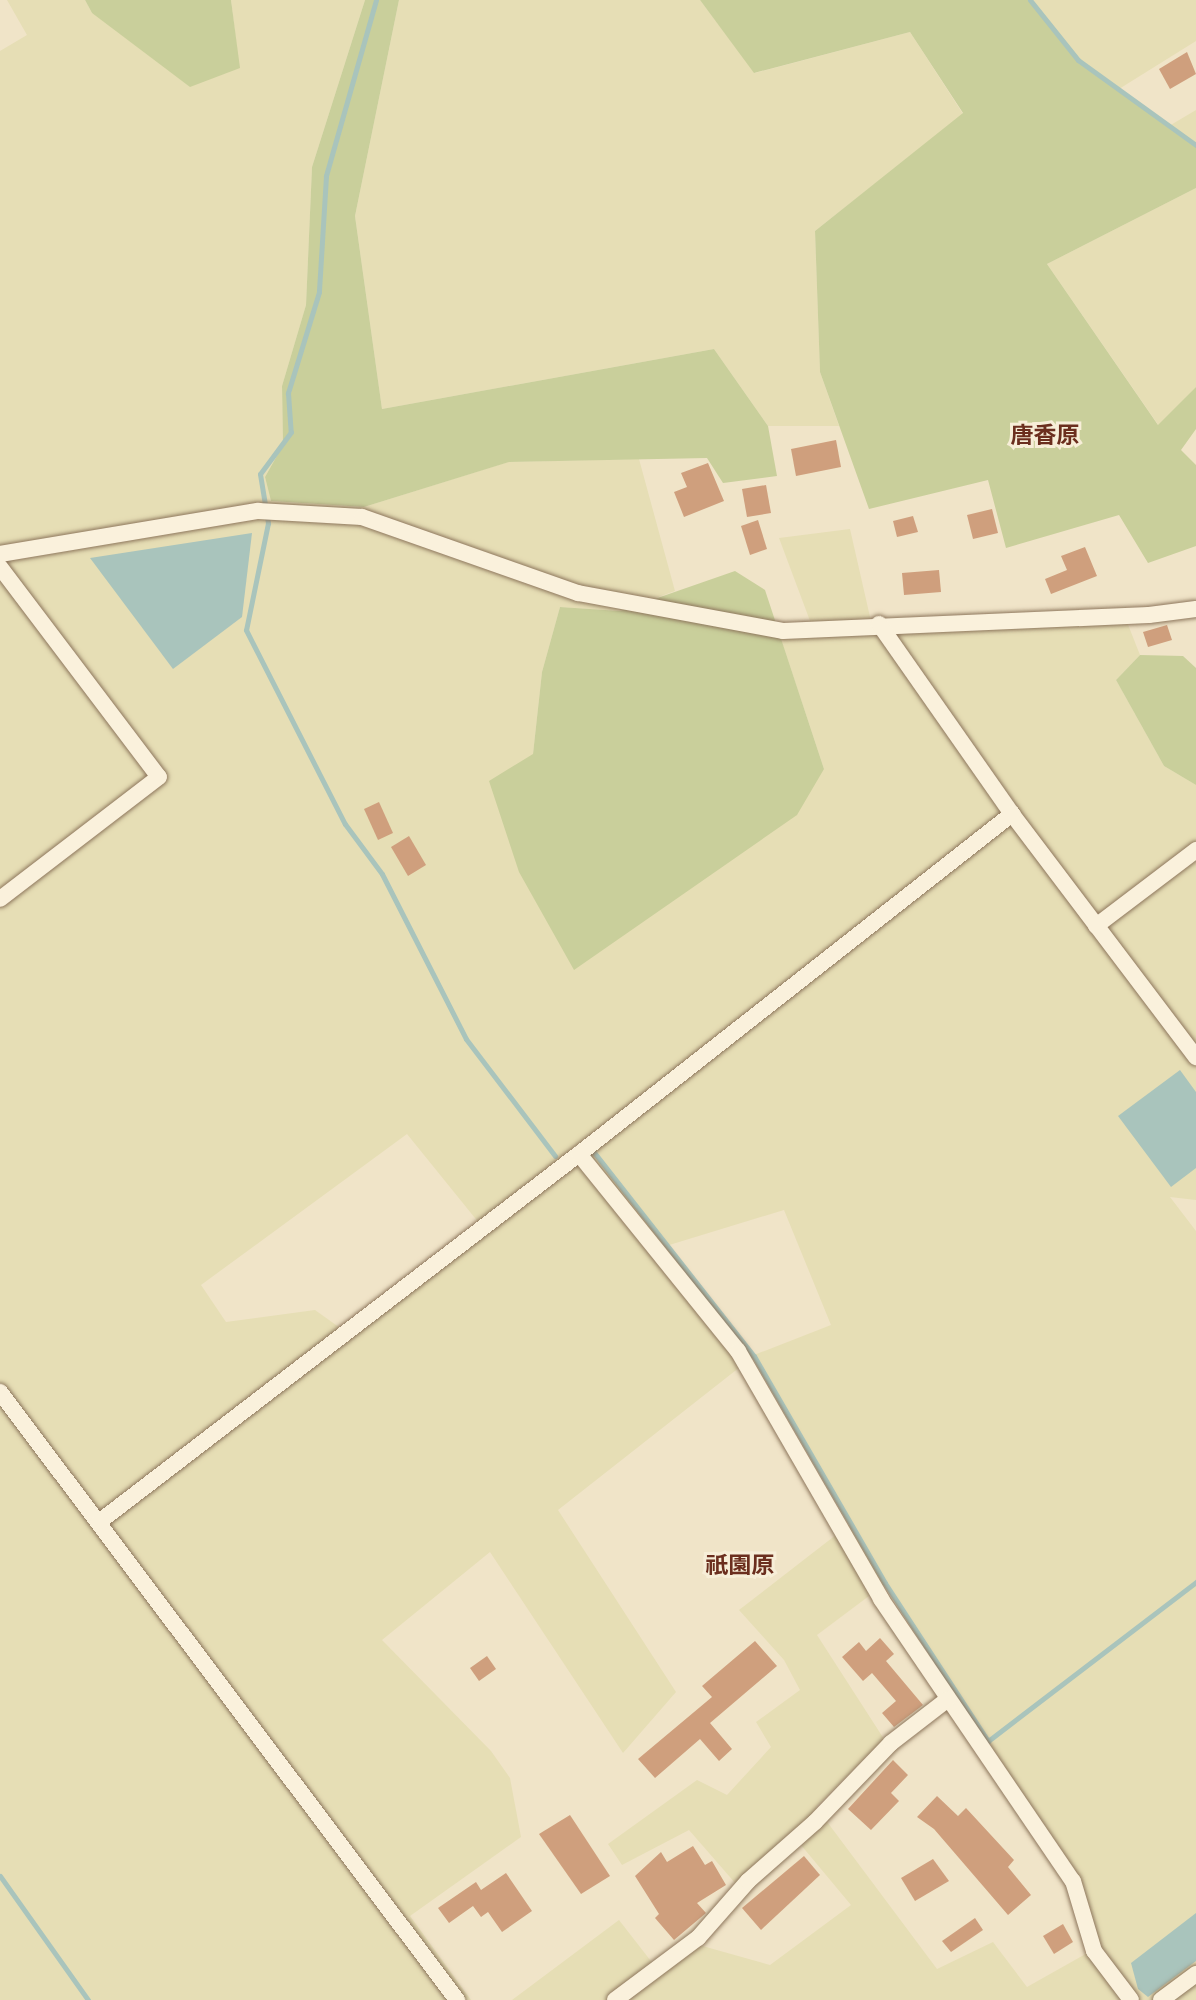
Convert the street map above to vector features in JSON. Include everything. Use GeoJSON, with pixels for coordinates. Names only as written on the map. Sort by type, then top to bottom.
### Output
{"type":"FeatureCollection","features":[{"type":"Feature","properties":{"kind":"street"},"geometry":{"type":"LineString","coordinates":[[0,554],[258,511],[362,517],[591,596],[783,631],[879,624],[1149,615],[1196,609]]}},
{"type":"Feature","properties":{"kind":"street"},"geometry":{"type":"LineString","coordinates":[[0,567],[159,778],[0,899]]}},
{"type":"Feature","properties":{"kind":"street"},"geometry":{"type":"LineString","coordinates":[[879,624],[1012,814],[1196,1057]]}},
{"type":"Feature","properties":{"kind":"street"},"geometry":{"type":"LineString","coordinates":[[99,1522],[579,1154],[1012,814]]}},
{"type":"Feature","properties":{"kind":"street"},"geometry":{"type":"LineString","coordinates":[[1096,926],[1196,850]]}},
{"type":"Feature","properties":{"kind":"street"},"geometry":{"type":"LineString","coordinates":[[579,1154],[738,1351],[881,1600],[1073,1881],[1094,1951],[1131,2000]]}},
{"type":"Feature","properties":{"kind":"street"},"geometry":{"type":"LineString","coordinates":[[0,1392],[457,2000]]}},
{"type":"Feature","properties":{"kind":"street"},"geometry":{"type":"LineString","coordinates":[[615,2000],[698,1938],[748,1881],[815,1822],[891,1743],[948,1699]]}},
{"type":"Feature","properties":{"kind":"street"},"geometry":{"type":"LineString","coordinates":[[1168,1995],[1193,1982]]}},
{"type":"Feature","properties":{"kind":"shaded area"},"geometry":{"type":"Polygon","coordinates":[[[7,0],[85,0],[92,13],[239,68],[231,0],[365,0],[312,167],[306,305],[282,386],[283,445],[265,477],[271,501],[364,507],[508,462],[639,459],[675,591],[620,611],[560,607],[542,672],[533,754],[824,769],[781,639],[816,637],[779,538],[850,529],[873,630],[1127,622],[1140,655],[1116,680],[1164,766],[1196,785],[1196,1200],[1170,1197],[1196,1231],[1196,2000],[512,2000],[619,1920],[661,1974],[699,1945],[770,1965],[851,1905],[791,1833],[736,1884],[689,1830],[622,1865],[608,1844],[697,1780],[727,1795],[771,1747],[756,1722],[800,1690],[784,1660],[739,1610],[850,1524],[754,1356],[558,1510],[676,1692],[623,1753],[490,1552],[382,1640],[491,1751],[510,1778],[521,1837],[410,1916],[471,2000],[0,2000],[0,51],[27,35],[7,0]],[[407,1134],[201,1285],[226,1322],[315,1310],[343,1330],[479,1223],[407,1134]],[[784,1210],[666,1246],[754,1355],[831,1325],[784,1210]],[[885,1584],[817,1635],[884,1739],[816,1807],[937,1969],[993,1942],[1027,1987],[1098,1947],[1077,1877],[885,1584]]]}},
{"type":"Feature","properties":{"kind":"shaded area"},"geometry":{"type":"Polygon","coordinates":[[[399,0],[700,0],[755,73],[910,32],[963,114],[815,231],[820,372],[839,426],[768,426],[714,349],[382,409],[355,216],[399,0]]]}},
{"type":"Feature","properties":{"kind":"shaded area"},"geometry":{"type":"Polygon","coordinates":[[[1030,0],[1196,0],[1196,41],[1119,89],[1078,60],[1030,0]]]}},
{"type":"Feature","properties":{"kind":"shaded area"},"geometry":{"type":"Polygon","coordinates":[[[1196,110],[1196,145],[1169,126],[1196,110]]]}},
{"type":"Feature","properties":{"kind":"shaded area"},"geometry":{"type":"Polygon","coordinates":[[[1196,188],[1196,387],[1159,426],[1047,264],[1196,188]]]}},
{"type":"Feature","properties":{"kind":"green space"},"geometry":{"type":"Polygon","coordinates":[[[85,0],[231,0],[240,68],[190,87],[92,13],[85,0]]]}},
{"type":"Feature","properties":{"kind":"green space"},"geometry":{"type":"Polygon","coordinates":[[[365,0],[399,0],[355,216],[382,409],[714,349],[768,426],[777,476],[723,483],[707,458],[509,462],[364,507],[271,501],[265,477],[283,445],[282,386],[306,305],[312,167],[365,0]]]}},
{"type":"Feature","properties":{"kind":"green space"},"geometry":{"type":"Polygon","coordinates":[[[700,0],[1030,0],[1078,60],[1196,145],[1196,188],[1047,264],[1158,425],[1196,387],[1196,429],[1181,450],[1196,465],[1196,546],[1148,563],[1119,515],[1006,548],[988,480],[869,509],[820,372],[815,231],[963,113],[910,32],[754,73],[700,0]]]}},
{"type":"Feature","properties":{"kind":"green space"},"geometry":{"type":"Polygon","coordinates":[[[735,571],[765,590],[824,769],[797,815],[574,970],[519,872],[489,781],[533,754],[542,672],[560,607],[620,611],[735,571]]]}},
{"type":"Feature","properties":{"kind":"green space"},"geometry":{"type":"Polygon","coordinates":[[[1140,655],[1183,656],[1196,668],[1196,785],[1164,766],[1116,680],[1140,655]]]}},
{"type":"Feature","properties":{"kind":"water"},"geometry":{"type":"Polygon","coordinates":[[[252,533],[242,617],[173,669],[90,558],[252,533]]]}},
{"type":"Feature","properties":{"kind":"water"},"geometry":{"type":"Polygon","coordinates":[[[1180,1070],[1196,1092],[1196,1168],[1171,1187],[1118,1116],[1180,1070]]]}},
{"type":"Feature","properties":{"kind":"water"},"geometry":{"type":"Polygon","coordinates":[[[1196,1913],[1196,1961],[1148,1997],[1138,1989],[1131,1963],[1196,1913]]]}},
{"type":"Feature","properties":{"kind":"building"},"geometry":{"type":"Polygon","coordinates":[[[1187,52],[1196,74],[1170,89],[1159,69],[1187,52]]]}},
{"type":"Feature","properties":{"kind":"building"},"geometry":{"type":"Polygon","coordinates":[[[836,440],[841,467],[796,476],[791,449],[836,440]]]}},
{"type":"Feature","properties":{"kind":"building"},"geometry":{"type":"Polygon","coordinates":[[[708,463],[724,501],[684,517],[674,492],[687,487],[681,473],[708,463]]]}},
{"type":"Feature","properties":{"kind":"building"},"geometry":{"type":"Polygon","coordinates":[[[766,485],[771,513],[747,517],[742,489],[766,485]]]}},
{"type":"Feature","properties":{"kind":"building"},"geometry":{"type":"Polygon","coordinates":[[[992,509],[998,533],[973,539],[967,515],[992,509]]]}},
{"type":"Feature","properties":{"kind":"building"},"geometry":{"type":"Polygon","coordinates":[[[913,516],[918,532],[897,537],[893,521],[913,516]]]}},
{"type":"Feature","properties":{"kind":"building"},"geometry":{"type":"Polygon","coordinates":[[[758,520],[767,549],[750,555],[741,526],[758,520]]]}},
{"type":"Feature","properties":{"kind":"building"},"geometry":{"type":"Polygon","coordinates":[[[1085,547],[1097,576],[1051,594],[1045,579],[1067,570],[1061,556],[1085,547]]]}},
{"type":"Feature","properties":{"kind":"building"},"geometry":{"type":"Polygon","coordinates":[[[939,570],[941,592],[904,595],[902,573],[939,570]]]}},
{"type":"Feature","properties":{"kind":"building"},"geometry":{"type":"Polygon","coordinates":[[[1167,625],[1172,640],[1148,647],[1143,632],[1167,625]]]}},
{"type":"Feature","properties":{"kind":"building"},"geometry":{"type":"Polygon","coordinates":[[[379,802],[393,833],[378,840],[364,809],[379,802]]]}},
{"type":"Feature","properties":{"kind":"building"},"geometry":{"type":"Polygon","coordinates":[[[409,836],[426,865],[408,876],[391,847],[409,836]]]}},
{"type":"Feature","properties":{"kind":"building"},"geometry":{"type":"Polygon","coordinates":[[[880,1638],[894,1654],[886,1661],[923,1705],[894,1727],[882,1713],[896,1701],[872,1673],[863,1681],[842,1657],[859,1642],[866,1651],[880,1638]]]}},
{"type":"Feature","properties":{"kind":"building"},"geometry":{"type":"Polygon","coordinates":[[[755,1641],[777,1666],[710,1723],[732,1749],[719,1761],[700,1739],[655,1778],[638,1759],[712,1697],[702,1686],[755,1641]]]}},
{"type":"Feature","properties":{"kind":"building"},"geometry":{"type":"Polygon","coordinates":[[[487,1656],[496,1669],[479,1681],[470,1668],[487,1656]]]}},
{"type":"Feature","properties":{"kind":"building"},"geometry":{"type":"Polygon","coordinates":[[[893,1760],[908,1775],[891,1793],[899,1801],[871,1830],[848,1809],[893,1760]]]}},
{"type":"Feature","properties":{"kind":"building"},"geometry":{"type":"Polygon","coordinates":[[[937,1796],[958,1816],[966,1808],[1014,1860],[1008,1867],[1031,1895],[1008,1915],[934,1829],[917,1817],[937,1796]]]}},
{"type":"Feature","properties":{"kind":"building"},"geometry":{"type":"Polygon","coordinates":[[[570,1815],[610,1876],[581,1894],[539,1834],[570,1815]]]}},
{"type":"Feature","properties":{"kind":"building"},"geometry":{"type":"Polygon","coordinates":[[[693,1846],[705,1865],[712,1861],[726,1885],[697,1903],[706,1913],[674,1940],[655,1918],[659,1914],[635,1876],[661,1852],[667,1862],[693,1846]]]}},
{"type":"Feature","properties":{"kind":"building"},"geometry":{"type":"Polygon","coordinates":[[[804,1856],[820,1875],[761,1930],[742,1908],[804,1856]]]}},
{"type":"Feature","properties":{"kind":"building"},"geometry":{"type":"Polygon","coordinates":[[[933,1859],[949,1881],[915,1901],[901,1878],[933,1859]]]}},
{"type":"Feature","properties":{"kind":"building"},"geometry":{"type":"Polygon","coordinates":[[[506,1873],[532,1911],[502,1932],[488,1912],[481,1917],[473,1906],[449,1923],[438,1908],[476,1882],[481,1890],[506,1873]]]}},
{"type":"Feature","properties":{"kind":"building"},"geometry":{"type":"Polygon","coordinates":[[[975,1918],[983,1930],[951,1952],[942,1941],[975,1918]]]}},
{"type":"Feature","properties":{"kind":"building"},"geometry":{"type":"Polygon","coordinates":[[[1063,1924],[1073,1942],[1054,1954],[1043,1936],[1063,1924]]]}},
{"type":"Feature","properties":{"kind":"waterway"},"geometry":{"type":"LineString","coordinates":[[376,0],[326,176],[319,292],[288,393],[291,432],[260,474],[268,523],[246,630],[345,824],[382,874],[466,1039],[555,1156]]}},
{"type":"Feature","properties":{"kind":"waterway"},"geometry":{"type":"LineString","coordinates":[[1030,0],[1078,60],[1196,145]]}},
{"type":"Feature","properties":{"kind":"waterway"},"geometry":{"type":"LineString","coordinates":[[593,1151],[754,1356],[885,1583],[988,1741],[1196,1582]]}},
{"type":"Feature","properties":{"kind":"waterway"},"geometry":{"type":"LineString","coordinates":[[0,1876],[88,2000]]}},
{"type":"Feature","properties":{"kind":"district","name":"唐香原"},"geometry":{"type":"Point","coordinates":[1045,435]}},
{"type":"Feature","properties":{"kind":"district","name":"祇園原"},"geometry":{"type":"Point","coordinates":[740,1565]}}]}
